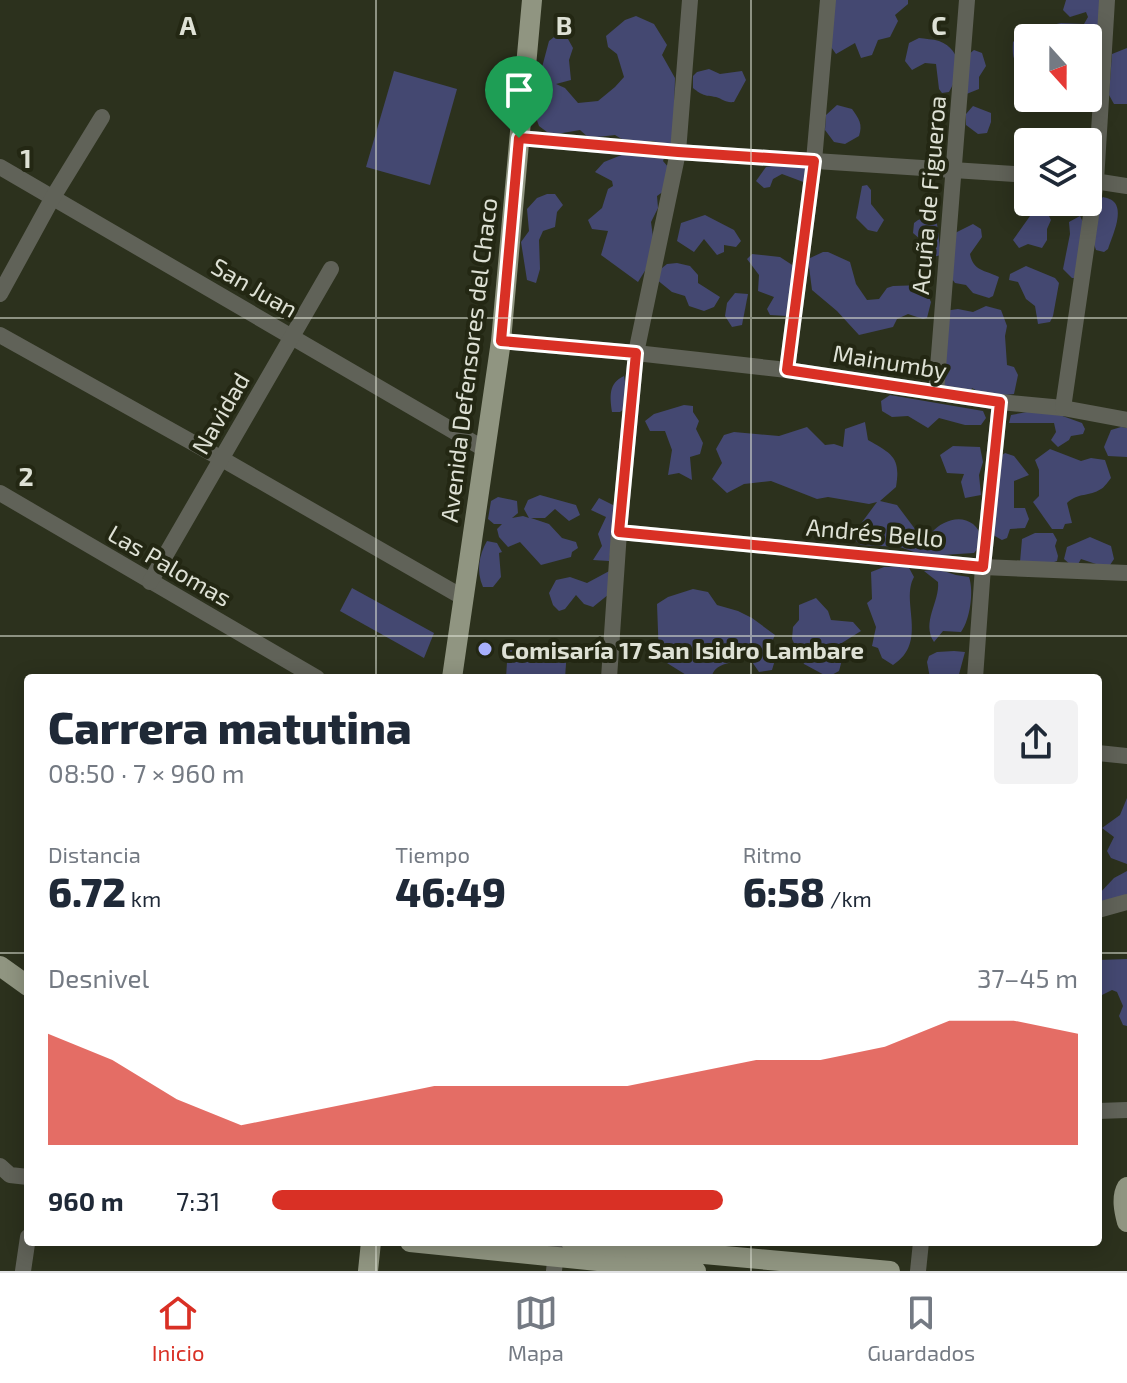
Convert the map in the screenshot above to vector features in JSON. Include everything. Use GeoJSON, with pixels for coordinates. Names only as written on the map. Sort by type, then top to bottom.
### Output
{"type":"FeatureCollection","features":[{"type":"Feature","properties":{"kind":"main road","name":"Avenida Defensores del Chaco"},"geometry":{"type":"LineString","coordinates":[[453,674],[501,341],[532,0]]}},
{"type":"Feature","properties":{"kind":"main road"},"geometry":{"type":"LineString","coordinates":[[0,966],[24,983]]}},
{"type":"Feature","properties":{"kind":"main road"},"geometry":{"type":"LineString","coordinates":[[0,982],[24,999]]}},
{"type":"Feature","properties":{"kind":"main road"},"geometry":{"type":"LineString","coordinates":[[1127,1187],[1123,1206],[1127,1222]]}},
{"type":"Feature","properties":{"kind":"main road"},"geometry":{"type":"LineString","coordinates":[[368,1271],[371,1246]]}},
{"type":"Feature","properties":{"kind":"main road"},"geometry":{"type":"LineString","coordinates":[[449,1246],[696,1271]]}},
{"type":"Feature","properties":{"kind":"main road"},"geometry":{"type":"LineString","coordinates":[[615,1246],[890,1271]]}},
{"type":"Feature","properties":{"kind":"street"},"geometry":{"type":"LineString","coordinates":[[609,674],[636,353],[678,152],[690,0]]}},
{"type":"Feature","properties":{"kind":"street"},"geometry":{"type":"LineString","coordinates":[[787,370],[814,161],[828,0]]}},
{"type":"Feature","properties":{"kind":"street","name":"Acuña de Figueroa"},"geometry":{"type":"LineString","coordinates":[[936,393],[967,0]]}},
{"type":"Feature","properties":{"kind":"street"},"geometry":{"type":"LineString","coordinates":[[1096,128],[1107,0]]}},
{"type":"Feature","properties":{"kind":"street"},"geometry":{"type":"LineString","coordinates":[[0,294],[53,197],[102,117]]}},
{"type":"Feature","properties":{"kind":"street"},"geometry":{"type":"LineString","coordinates":[[519,138],[678,152],[1014,174]]}},
{"type":"Feature","properties":{"kind":"street","name":"San Juan"},"geometry":{"type":"LineString","coordinates":[[0,167],[486,450]]}},
{"type":"Feature","properties":{"kind":"street"},"geometry":{"type":"LineString","coordinates":[[1102,182],[1127,186]]}},
{"type":"Feature","properties":{"kind":"street"},"geometry":{"type":"LineString","coordinates":[[1063,408],[1088,216]]}},
{"type":"Feature","properties":{"kind":"street","name":"Navidad"},"geometry":{"type":"LineString","coordinates":[[150,582],[331,269]]}},
{"type":"Feature","properties":{"kind":"street"},"geometry":{"type":"LineString","coordinates":[[0,335],[464,598]]}},
{"type":"Feature","properties":{"kind":"street","name":"Mainumby"},"geometry":{"type":"LineString","coordinates":[[501,341],[787,370],[1000,402],[1063,408],[1127,420]]}},
{"type":"Feature","properties":{"kind":"street"},"geometry":{"type":"LineString","coordinates":[[975,674],[1000,402]]}},
{"type":"Feature","properties":{"kind":"street","name":"Las Palomas"},"geometry":{"type":"LineString","coordinates":[[0,493],[310,674]]}},
{"type":"Feature","properties":{"kind":"street","name":"Andrés Bello"},"geometry":{"type":"LineString","coordinates":[[619,532],[983,567],[1127,573]]}},
{"type":"Feature","properties":{"kind":"street"},"geometry":{"type":"LineString","coordinates":[[1102,753],[1127,756]]}},
{"type":"Feature","properties":{"kind":"street"},"geometry":{"type":"LineString","coordinates":[[1102,909],[1127,902]]}},
{"type":"Feature","properties":{"kind":"street"},"geometry":{"type":"LineString","coordinates":[[1102,1111],[1127,1110]]}},
{"type":"Feature","properties":{"kind":"street"},"geometry":{"type":"LineString","coordinates":[[3,1174],[24,1177]]}},
{"type":"Feature","properties":{"kind":"street"},"geometry":{"type":"LineString","coordinates":[[23,1271],[27,1246]]}},
{"type":"Feature","properties":{"kind":"street"},"geometry":{"type":"LineString","coordinates":[[918,1271],[921,1246]]}},
{"type":"Feature","properties":{"kind":"shaded area"},"geometry":{"type":"Polygon","coordinates":[[[835,0],[908,0],[908,4],[895,15],[898,21],[890,37],[878,40],[872,55],[861,58],[855,43],[836,54],[829,44],[835,0]]]}},
{"type":"Feature","properties":{"kind":"shaded area"},"geometry":{"type":"Polygon","coordinates":[[[1066,0],[1103,0],[1100,24],[1084,24],[1088,17],[1086,12],[1070,17],[1063,10],[1066,0]]]}},
{"type":"Feature","properties":{"kind":"shaded area"},"geometry":{"type":"Polygon","coordinates":[[[636,16],[654,24],[667,45],[662,55],[675,78],[673,146],[652,141],[625,141],[615,135],[589,138],[580,130],[551,135],[539,126],[531,104],[543,86],[548,85],[541,71],[549,41],[563,30],[573,48],[569,60],[571,80],[556,84],[565,88],[578,103],[598,101],[624,77],[617,54],[608,47],[606,36],[625,20],[636,16]]]}},
{"type":"Feature","properties":{"kind":"shaded area"},"geometry":{"type":"Polygon","coordinates":[[[919,38],[939,41],[953,51],[958,64],[949,92],[942,93],[939,89],[936,64],[925,63],[912,70],[905,61],[909,43],[919,38]]]}},
{"type":"Feature","properties":{"kind":"shaded area"},"geometry":{"type":"Polygon","coordinates":[[[1127,48],[1127,104],[1114,104],[1109,95],[1112,54],[1127,48]]]}},
{"type":"Feature","properties":{"kind":"shaded area"},"geometry":{"type":"Polygon","coordinates":[[[974,50],[982,53],[986,66],[979,77],[979,89],[964,95],[964,58],[974,50]]]}},
{"type":"Feature","properties":{"kind":"shaded area"},"geometry":{"type":"Polygon","coordinates":[[[709,69],[720,74],[742,71],[746,80],[734,102],[704,95],[693,88],[693,76],[709,69]]]}},
{"type":"Feature","properties":{"kind":"shaded area"},"geometry":{"type":"Polygon","coordinates":[[[394,71],[457,89],[430,185],[366,167],[394,71]]]}},
{"type":"Feature","properties":{"kind":"shaded area"},"geometry":{"type":"Polygon","coordinates":[[[837,105],[852,109],[860,125],[859,136],[845,144],[834,142],[825,130],[826,115],[837,105]]]}},
{"type":"Feature","properties":{"kind":"shaded area"},"geometry":{"type":"Polygon","coordinates":[[[973,106],[991,113],[987,133],[978,134],[966,125],[966,114],[973,106]]]}},
{"type":"Feature","properties":{"kind":"shaded area"},"geometry":{"type":"Polygon","coordinates":[[[629,152],[665,156],[663,161],[669,168],[664,191],[657,196],[658,208],[651,222],[654,245],[648,266],[638,282],[601,255],[608,231],[592,229],[588,220],[602,208],[608,189],[613,186],[612,181],[595,172],[604,162],[629,152]]]}},
{"type":"Feature","properties":{"kind":"shaded area"},"geometry":{"type":"Polygon","coordinates":[[[788,163],[805,167],[806,183],[782,174],[773,179],[770,187],[764,188],[756,181],[766,167],[788,163]]]}},
{"type":"Feature","properties":{"kind":"shaded area"},"geometry":{"type":"Polygon","coordinates":[[[867,185],[871,190],[871,204],[884,220],[877,232],[868,230],[856,218],[862,186],[867,185]]]}},
{"type":"Feature","properties":{"kind":"shaded area"},"geometry":{"type":"Polygon","coordinates":[[[555,194],[563,205],[557,212],[555,227],[543,231],[539,240],[540,269],[536,283],[527,280],[521,242],[529,231],[527,209],[537,198],[555,194]]]}},
{"type":"Feature","properties":{"kind":"shaded area"},"geometry":{"type":"Polygon","coordinates":[[[1102,198],[1114,202],[1118,213],[1112,238],[1104,252],[1096,250],[1092,238],[1093,216],[1102,216],[1102,198]]]}},
{"type":"Feature","properties":{"kind":"shaded area"},"geometry":{"type":"Polygon","coordinates":[[[705,215],[734,230],[741,241],[736,247],[724,245],[724,252],[717,255],[704,239],[694,252],[677,241],[681,223],[705,215]]]}},
{"type":"Feature","properties":{"kind":"shaded area"},"geometry":{"type":"Polygon","coordinates":[[[931,216],[937,224],[941,255],[929,258],[928,246],[913,233],[914,223],[931,216]]]}},
{"type":"Feature","properties":{"kind":"shaded area"},"geometry":{"type":"Polygon","coordinates":[[[1030,216],[1049,216],[1047,240],[1042,248],[1028,244],[1019,248],[1013,240],[1030,216]]]}},
{"type":"Feature","properties":{"kind":"shaded area"},"geometry":{"type":"Polygon","coordinates":[[[1080,216],[1086,228],[1077,278],[1072,278],[1063,269],[1070,234],[1069,222],[1080,216]]]}},
{"type":"Feature","properties":{"kind":"shaded area"},"geometry":{"type":"Polygon","coordinates":[[[973,224],[981,229],[982,237],[970,254],[972,260],[980,269],[999,277],[993,296],[989,298],[973,293],[966,285],[955,283],[947,272],[955,233],[973,224]]]}},
{"type":"Feature","properties":{"kind":"shaded area"},"geometry":{"type":"Polygon","coordinates":[[[823,252],[850,262],[856,284],[867,300],[879,299],[887,288],[893,286],[923,285],[931,302],[927,318],[908,314],[897,319],[893,327],[859,335],[812,290],[808,259],[823,252]]]}},
{"type":"Feature","properties":{"kind":"shaded area"},"geometry":{"type":"Polygon","coordinates":[[[752,254],[780,257],[803,272],[787,316],[770,315],[767,309],[774,297],[758,291],[759,275],[747,259],[752,254]]]}},
{"type":"Feature","properties":{"kind":"shaded area"},"geometry":{"type":"Polygon","coordinates":[[[667,264],[690,266],[698,275],[698,283],[720,297],[714,307],[704,311],[689,306],[685,296],[672,292],[656,279],[657,272],[667,264]]]}},
{"type":"Feature","properties":{"kind":"shaded area"},"geometry":{"type":"Polygon","coordinates":[[[1026,266],[1055,278],[1059,283],[1050,322],[1038,324],[1035,306],[1026,299],[1018,282],[1009,280],[1010,274],[1026,266]]]}},
{"type":"Feature","properties":{"kind":"shaded area"},"geometry":{"type":"Polygon","coordinates":[[[735,293],[748,294],[742,325],[732,327],[725,316],[727,303],[735,293]]]}},
{"type":"Feature","properties":{"kind":"shaded area"},"geometry":{"type":"Polygon","coordinates":[[[986,306],[1001,310],[1007,326],[1007,365],[1014,367],[1018,375],[1014,394],[993,395],[972,388],[966,399],[938,389],[944,311],[958,309],[973,312],[986,306]]]}},
{"type":"Feature","properties":{"kind":"shaded area"},"geometry":{"type":"Polygon","coordinates":[[[624,376],[629,405],[620,412],[612,412],[613,387],[624,376]]]}},
{"type":"Feature","properties":{"kind":"shaded area"},"geometry":{"type":"Polygon","coordinates":[[[890,395],[983,411],[986,418],[981,425],[965,425],[939,418],[928,428],[908,416],[892,417],[882,411],[881,401],[890,395]]]}},
{"type":"Feature","properties":{"kind":"shaded area"},"geometry":{"type":"Polygon","coordinates":[[[684,405],[693,406],[699,421],[696,429],[703,443],[700,454],[690,457],[692,480],[679,473],[668,475],[672,450],[665,431],[650,431],[645,421],[654,414],[684,405]]]}},
{"type":"Feature","properties":{"kind":"shaded area"},"geometry":{"type":"Polygon","coordinates":[[[1043,409],[1082,423],[1085,429],[1083,434],[1071,436],[1058,447],[1051,440],[1056,432],[1054,423],[1009,423],[1011,415],[1043,409]]]}},
{"type":"Feature","properties":{"kind":"shaded area"},"geometry":{"type":"Polygon","coordinates":[[[865,422],[868,440],[889,453],[896,463],[896,487],[880,501],[897,505],[915,529],[932,532],[951,520],[968,521],[984,541],[974,553],[925,556],[900,547],[861,545],[851,537],[877,502],[869,504],[828,497],[817,499],[771,481],[744,484],[727,493],[712,479],[722,463],[716,449],[724,435],[734,432],[779,436],[807,427],[825,445],[843,447],[845,429],[865,422]]]}},
{"type":"Feature","properties":{"kind":"shaded area"},"geometry":{"type":"Polygon","coordinates":[[[1127,428],[1127,457],[1108,456],[1104,447],[1111,430],[1127,428]]]}},
{"type":"Feature","properties":{"kind":"shaded area"},"geometry":{"type":"Polygon","coordinates":[[[953,446],[980,447],[983,462],[979,475],[981,495],[965,498],[961,482],[964,474],[947,473],[940,455],[953,446]]]}},
{"type":"Feature","properties":{"kind":"shaded area"},"geometry":{"type":"Polygon","coordinates":[[[1050,449],[1081,461],[1091,458],[1105,460],[1111,478],[1102,489],[1067,503],[1072,523],[1065,524],[1063,529],[1052,529],[1033,502],[1039,496],[1039,470],[1035,460],[1050,449]]]}},
{"type":"Feature","properties":{"kind":"shaded area"},"geometry":{"type":"Polygon","coordinates":[[[1005,453],[1014,456],[1029,475],[1014,481],[1014,508],[1025,508],[1029,519],[1025,528],[1010,529],[1007,538],[1002,540],[993,535],[1001,456],[1005,453]]]}},
{"type":"Feature","properties":{"kind":"shaded area"},"geometry":{"type":"Polygon","coordinates":[[[540,495],[576,505],[580,515],[569,521],[555,509],[545,518],[531,518],[549,524],[562,538],[576,542],[578,548],[571,557],[541,565],[520,542],[508,547],[499,537],[497,529],[502,524],[494,524],[488,519],[491,501],[498,497],[517,501],[518,513],[512,518],[529,518],[524,509],[528,500],[540,495]]]}},
{"type":"Feature","properties":{"kind":"shaded area"},"geometry":{"type":"Polygon","coordinates":[[[599,498],[617,507],[609,561],[593,560],[602,546],[598,534],[606,517],[591,510],[599,498]]]}},
{"type":"Feature","properties":{"kind":"shaded area"},"geometry":{"type":"Polygon","coordinates":[[[1035,533],[1053,533],[1057,540],[1057,561],[1042,566],[1020,562],[1022,539],[1035,533]]]}},
{"type":"Feature","properties":{"kind":"shaded area"},"geometry":{"type":"Polygon","coordinates":[[[1090,537],[1111,546],[1114,559],[1108,568],[1081,559],[1077,566],[1072,566],[1064,559],[1067,547],[1090,537]]]}},
{"type":"Feature","properties":{"kind":"shaded area"},"geometry":{"type":"Polygon","coordinates":[[[487,541],[497,543],[502,552],[499,553],[501,577],[493,587],[483,587],[479,569],[487,541]]]}},
{"type":"Feature","properties":{"kind":"shaded area"},"geometry":{"type":"Polygon","coordinates":[[[908,566],[914,577],[910,598],[912,634],[904,656],[893,665],[882,658],[878,648],[872,646],[876,627],[867,603],[872,599],[871,572],[884,567],[908,566]]]}},
{"type":"Feature","properties":{"kind":"shaded area"},"geometry":{"type":"Polygon","coordinates":[[[613,569],[614,590],[593,607],[584,604],[576,595],[565,609],[559,611],[553,605],[549,593],[556,580],[570,577],[587,583],[613,569]]]}},
{"type":"Feature","properties":{"kind":"shaded area"},"geometry":{"type":"Polygon","coordinates":[[[937,569],[969,577],[971,597],[967,620],[961,632],[943,631],[934,642],[929,627],[938,582],[924,571],[937,569]]]}},
{"type":"Feature","properties":{"kind":"shaded area"},"geometry":{"type":"Polygon","coordinates":[[[352,588],[434,633],[424,658],[340,611],[352,588]]]}},
{"type":"Feature","properties":{"kind":"shaded area"},"geometry":{"type":"Polygon","coordinates":[[[693,589],[708,592],[717,605],[752,618],[775,635],[768,651],[775,660],[772,670],[759,672],[748,656],[736,652],[733,662],[719,667],[713,674],[685,674],[659,658],[657,604],[693,589]]]}},
{"type":"Feature","properties":{"kind":"shaded area"},"geometry":{"type":"Polygon","coordinates":[[[816,598],[828,611],[831,620],[853,622],[861,631],[837,646],[842,660],[839,671],[822,674],[804,664],[792,639],[793,627],[799,620],[799,605],[816,598]]]}},
{"type":"Feature","properties":{"kind":"shaded area"},"geometry":{"type":"Polygon","coordinates":[[[508,645],[567,650],[565,674],[506,674],[508,645]]]}},
{"type":"Feature","properties":{"kind":"shaded area"},"geometry":{"type":"Polygon","coordinates":[[[937,652],[965,652],[959,674],[929,674],[929,656],[937,652]]]}},
{"type":"Feature","properties":{"kind":"shaded area"},"geometry":{"type":"Polygon","coordinates":[[[1127,798],[1127,864],[1111,858],[1107,851],[1114,837],[1102,828],[1120,815],[1127,798]]]}},
{"type":"Feature","properties":{"kind":"shaded area"},"geometry":{"type":"Polygon","coordinates":[[[1127,871],[1127,899],[1112,904],[1102,901],[1102,891],[1114,878],[1127,871]]]}},
{"type":"Feature","properties":{"kind":"shaded area"},"geometry":{"type":"Polygon","coordinates":[[[1127,959],[1127,1026],[1123,1025],[1119,1016],[1123,1006],[1117,992],[1112,990],[1102,995],[1102,960],[1127,959]]]}},
{"type":"Feature","properties":{"kind":"place","name":"Comisaría 17 San Isidro Lambare"},"geometry":{"type":"Point","coordinates":[485,649]}},
{"type":"Feature","properties":{"kind":"route"},"geometry":{"type":"LineString","coordinates":[[519,138],[814,161],[787,370],[1000,402],[983,567],[619,532],[636,353],[501,341],[519,138]]}}]}
